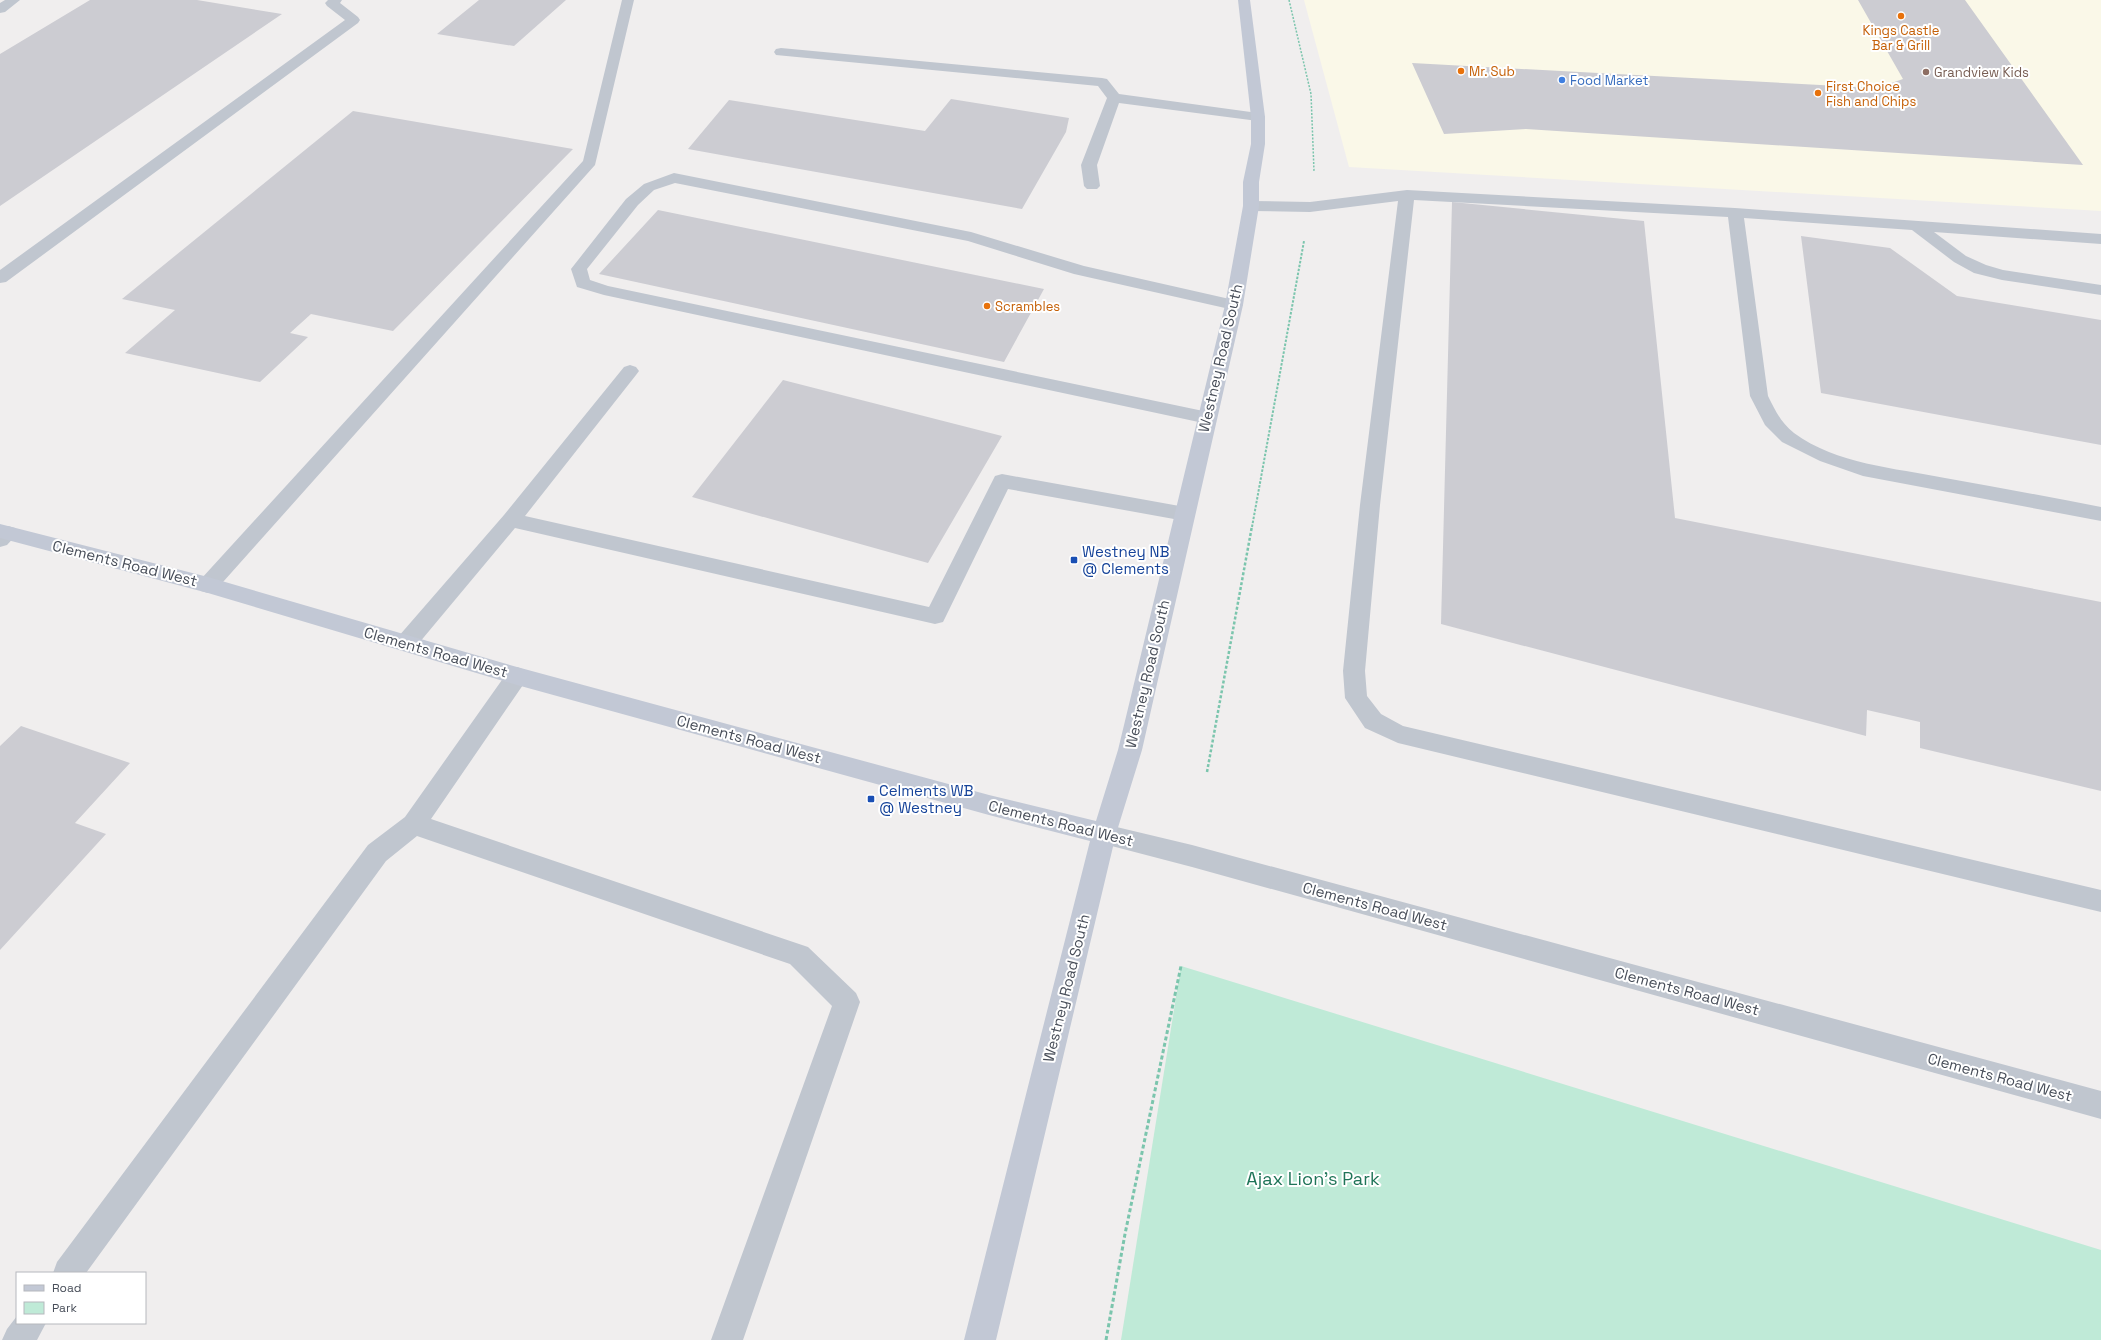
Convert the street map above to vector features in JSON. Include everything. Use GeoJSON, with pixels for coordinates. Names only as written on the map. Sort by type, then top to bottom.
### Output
{"type":"FeatureCollection","features":[{"type":"Feature","properties":{"kind":"main road","name":"Westney Road South"},"geometry":{"type":"LineString","coordinates":[[980,1340],[1104,834],[1130,750],[1234,305],[1251,206],[1251,182],[1258,144],[1258,117],[1244,0]]}},
{"type":"Feature","properties":{"kind":"main road","name":"Clements Road West"},"geometry":{"type":"LineString","coordinates":[[3,535],[208,585],[517,676],[989,805],[1104,834]]}},
{"type":"Feature","properties":{"kind":"street"},"geometry":{"type":"LineString","coordinates":[[0,10],[14,0]]}},
{"type":"Feature","properties":{"kind":"street"},"geometry":{"type":"LineString","coordinates":[[0,278],[354,20],[332,3],[336,0]]}},
{"type":"Feature","properties":{"kind":"street"},"geometry":{"type":"LineString","coordinates":[[208,585],[590,162],[628,0]]}},
{"type":"Feature","properties":{"kind":"street"},"geometry":{"type":"LineString","coordinates":[[781,52],[1102,82],[1114,98],[1258,117]]}},
{"type":"Feature","properties":{"kind":"street"},"geometry":{"type":"LineString","coordinates":[[1092,186],[1089,165],[1114,98]]}},
{"type":"Feature","properties":{"kind":"street"},"geometry":{"type":"LineString","coordinates":[[1208,418],[604,290],[583,283],[578,269],[632,202],[649,187],[674,178],[971,237],[1080,270],[1234,305]]}},
{"type":"Feature","properties":{"kind":"street"},"geometry":{"type":"LineString","coordinates":[[1407,195],[1370,504],[1354,671],[1356,698],[1373,722],[1398,734],[2101,901]]}},
{"type":"Feature","properties":{"kind":"street"},"geometry":{"type":"LineString","coordinates":[[1251,206],[1310,207],[1407,195],[1735,213],[2101,239]]}},
{"type":"Feature","properties":{"kind":"street"},"geometry":{"type":"LineString","coordinates":[[1735,213],[1759,396],[1772,422],[1795,442],[1827,457],[1863,469],[2101,514]]}},
{"type":"Feature","properties":{"kind":"street"},"geometry":{"type":"LineString","coordinates":[[1916,226],[1960,259],[1980,269],[2101,290]]}},
{"type":"Feature","properties":{"kind":"street"},"geometry":{"type":"LineString","coordinates":[[406,644],[511,520],[630,371]]}},
{"type":"Feature","properties":{"kind":"street"},"geometry":{"type":"LineString","coordinates":[[511,520],[935,616],[1002,481],[1185,514]]}},
{"type":"Feature","properties":{"kind":"street"},"geometry":{"type":"LineString","coordinates":[[69,1272],[377,853],[414,824],[517,676]]}},
{"type":"Feature","properties":{"kind":"street"},"geometry":{"type":"LineString","coordinates":[[414,824],[799,955],[847,1002],[727,1340]]}},
{"type":"Feature","properties":{"kind":"street","name":"Clements Road West"},"geometry":{"type":"LineString","coordinates":[[1104,834],[1192,856],[2101,1104]]}},
{"type":"Feature","properties":{"kind":"street"},"geometry":{"type":"LineString","coordinates":[[18,1340],[30,1324]]}},
{"type":"Feature","properties":{"kind":"path"},"geometry":{"type":"LineString","coordinates":[[1207,772],[1314,179],[1311,94],[1289,0]]}},
{"type":"Feature","properties":{"kind":"path"},"geometry":{"type":"LineString","coordinates":[[1106,1340],[1125,1234],[1181,966]]}},
{"type":"Feature","properties":{"kind":"shaded area"},"geometry":{"type":"Polygon","coordinates":[[[1304,0],[2101,0],[2101,211],[1349,167],[1304,0]]]}},
{"type":"Feature","properties":{"kind":"green space","name":"Ajax Lion's Park"},"geometry":{"type":"Polygon","coordinates":[[[1181,966],[2101,1250],[2101,1340],[1121,1340],[1181,966]]]}},
{"type":"Feature","properties":{"kind":"building"},"geometry":{"type":"Polygon","coordinates":[[[90,0],[197,0],[282,14],[0,206],[0,54],[90,0]]]}},
{"type":"Feature","properties":{"kind":"building"},"geometry":{"type":"Polygon","coordinates":[[[479,0],[566,0],[514,46],[437,34],[479,0]]]}},
{"type":"Feature","properties":{"kind":"building"},"geometry":{"type":"Polygon","coordinates":[[[1858,0],[1965,0],[2083,165],[1526,129],[1444,134],[1412,63],[1877,88],[1903,79],[1858,0]]]}},
{"type":"Feature","properties":{"kind":"building"},"geometry":{"type":"Polygon","coordinates":[[[951,99],[1069,118],[1066,132],[1022,209],[688,149],[729,100],[925,131],[951,99]]]}},
{"type":"Feature","properties":{"kind":"building"},"geometry":{"type":"Polygon","coordinates":[[[353,111],[573,149],[393,331],[311,314],[290,333],[308,337],[260,382],[125,353],[175,310],[122,299],[353,111]]]}},
{"type":"Feature","properties":{"kind":"building"},"geometry":{"type":"Polygon","coordinates":[[[1452,202],[1644,221],[1675,518],[2101,602],[2101,791],[1920,748],[1920,722],[1867,710],[1866,736],[1441,624],[1452,202]]]}},
{"type":"Feature","properties":{"kind":"building"},"geometry":{"type":"Polygon","coordinates":[[[658,210],[1044,289],[1004,362],[599,274],[658,210]]]}},
{"type":"Feature","properties":{"kind":"building"},"geometry":{"type":"Polygon","coordinates":[[[1801,236],[1890,248],[1957,296],[2101,320],[2101,445],[1821,393],[1801,236]]]}},
{"type":"Feature","properties":{"kind":"building"},"geometry":{"type":"Polygon","coordinates":[[[783,380],[1002,436],[928,563],[692,497],[783,380]]]}},
{"type":"Feature","properties":{"kind":"building"},"geometry":{"type":"Polygon","coordinates":[[[21,726],[130,763],[75,823],[106,834],[0,950],[0,746],[21,726]]]}},
{"type":"Feature","properties":{"kind":"place","name":"Kings Castle Bar & Grill"},"geometry":{"type":"Point","coordinates":[1901,16]}},
{"type":"Feature","properties":{"kind":"place","name":"Mr. Sub"},"geometry":{"type":"Point","coordinates":[1461,71]}},
{"type":"Feature","properties":{"kind":"place","name":"Grandview Kids"},"geometry":{"type":"Point","coordinates":[1926,72]}},
{"type":"Feature","properties":{"kind":"place","name":"Food Market"},"geometry":{"type":"Point","coordinates":[1562,80]}},
{"type":"Feature","properties":{"kind":"place","name":"First Choice Fish and Chips"},"geometry":{"type":"Point","coordinates":[1818,93]}},
{"type":"Feature","properties":{"kind":"place","name":"Scrambles"},"geometry":{"type":"Point","coordinates":[987,306]}},
{"type":"Feature","properties":{"kind":"place","name":"Westney NB @ Clements"},"geometry":{"type":"Point","coordinates":[1074,560]}},
{"type":"Feature","properties":{"kind":"place","name":"Celments WB @ Westney"},"geometry":{"type":"Point","coordinates":[871,799]}}]}
